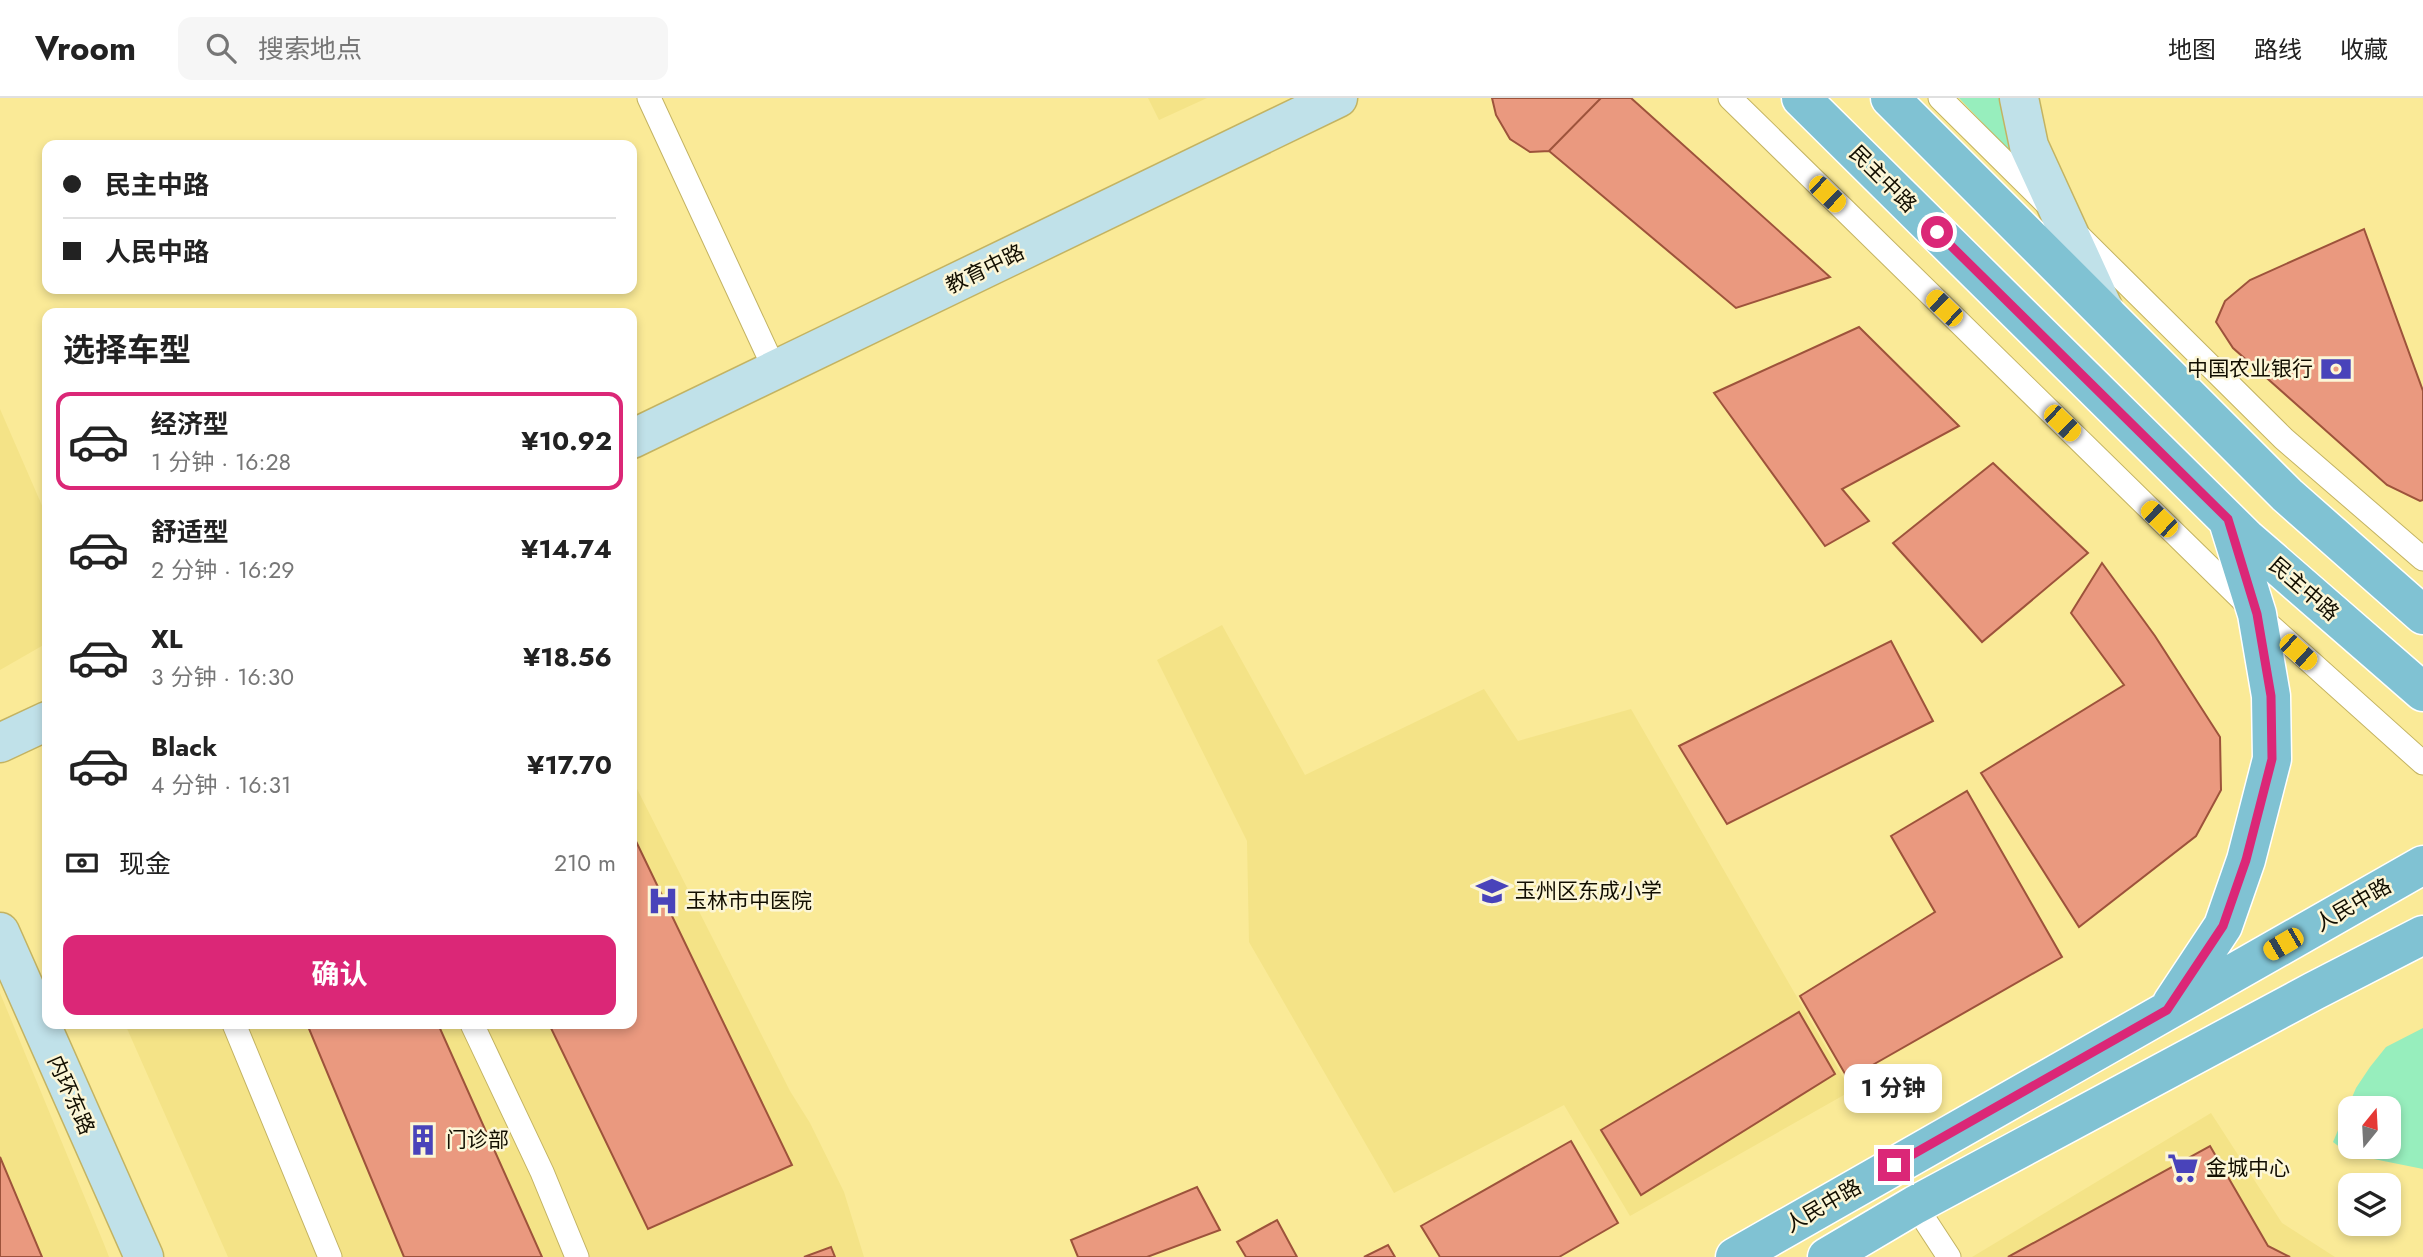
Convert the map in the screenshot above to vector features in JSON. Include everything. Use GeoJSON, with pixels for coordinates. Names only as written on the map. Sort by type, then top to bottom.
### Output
{"type":"FeatureCollection","features":[{"type":"Feature","properties":{"kind":"main road","name":"教育中路"},"geometry":{"type":"LineString","coordinates":[[637,437],[1338,98]]}},
{"type":"Feature","properties":{"kind":"main road","name":"民主中路"},"geometry":{"type":"LineString","coordinates":[[1801,98],[2246,538],[2423,692]]}},
{"type":"Feature","properties":{"kind":"main road"},"geometry":{"type":"LineString","coordinates":[[1890,98],[2287,495],[2414,604]]}},
{"type":"Feature","properties":{"kind":"main road"},"geometry":{"type":"LineString","coordinates":[[2019,98],[2029,146],[2106,314]]}},
{"type":"Feature","properties":{"kind":"main road"},"geometry":{"type":"LineString","coordinates":[[2167,1010],[2223,926],[2246,860],[2272,759],[2271,696],[2257,614],[2228,519]]}},
{"type":"Feature","properties":{"kind":"main road"},"geometry":{"type":"LineString","coordinates":[[0,744],[42,723]]}},
{"type":"Feature","properties":{"kind":"main road","name":"人民中路"},"geometry":{"type":"LineString","coordinates":[[1735,1257],[2423,865]]}},
{"type":"Feature","properties":{"kind":"main road","name":"内环东路"},"geometry":{"type":"LineString","coordinates":[[0,932],[40,999]]}},
{"type":"Feature","properties":{"kind":"main road"},"geometry":{"type":"LineString","coordinates":[[1827,1257],[1915,1205],[2423,935]]}},
{"type":"Feature","properties":{"kind":"main road"},"geometry":{"type":"LineString","coordinates":[[2314,991],[2423,958]]}},
{"type":"Feature","properties":{"kind":"main road","name":"内环东路"},"geometry":{"type":"LineString","coordinates":[[52,1029],[144,1257]]}},
{"type":"Feature","properties":{"kind":"lane"},"geometry":{"type":"LineString","coordinates":[[649,98],[775,370]]}},
{"type":"Feature","properties":{"kind":"lane"},"geometry":{"type":"LineString","coordinates":[[1730,98],[2257,614],[2423,763]]}},
{"type":"Feature","properties":{"kind":"lane"},"geometry":{"type":"LineString","coordinates":[[1940,98],[2284,439],[2423,559]]}},
{"type":"Feature","properties":{"kind":"lane"},"geometry":{"type":"LineString","coordinates":[[236,1029],[330,1257]]}},
{"type":"Feature","properties":{"kind":"lane"},"geometry":{"type":"LineString","coordinates":[[474,1029],[542,1172],[577,1257]]}},
{"type":"Feature","properties":{"kind":"lane"},"geometry":{"type":"LineString","coordinates":[[1915,1205],[1949,1257]]}},
{"type":"Feature","properties":{"kind":"shaded area"},"geometry":{"type":"Polygon","coordinates":[[[1148,98],[1207,98],[1159,120],[1148,98]]]}},
{"type":"Feature","properties":{"kind":"shaded area"},"geometry":{"type":"Polygon","coordinates":[[[0,409],[42,506],[42,646],[0,670],[0,409]]]}},
{"type":"Feature","properties":{"kind":"shaded area","name":"玉州区东成小学"},"geometry":{"type":"Polygon","coordinates":[[[1222,625],[1305,775],[1484,689],[1518,741],[1631,709],[1851,1091],[1630,1216],[1564,1105],[1394,1193],[1249,942],[1247,841],[1157,660],[1222,625]]]}},
{"type":"Feature","properties":{"kind":"shaded area","name":"玉林市中医院"},"geometry":{"type":"Polygon","coordinates":[[[637,789],[844,1192],[864,1257],[228,1257],[127,1029],[637,1029],[637,789]]]}},
{"type":"Feature","properties":{"kind":"shaded area"},"geometry":{"type":"Polygon","coordinates":[[[0,993],[104,1244],[109,1257],[0,1257],[0,993]]]}},
{"type":"Feature","properties":{"kind":"shaded area","name":"金城中心"},"geometry":{"type":"Polygon","coordinates":[[[2211,1113],[2282,1223],[2335,1257],[1972,1257],[2211,1113]]]}},
{"type":"Feature","properties":{"kind":"green space"},"geometry":{"type":"Polygon","coordinates":[[[1959,98],[2002,98],[2011,153],[1959,98]]]}},
{"type":"Feature","properties":{"kind":"green space"},"geometry":{"type":"Polygon","coordinates":[[[2423,1028],[2423,1169],[2374,1159],[2401,1159],[2401,1096],[2353,1096],[2386,1047],[2423,1028]]]}},
{"type":"Feature","properties":{"kind":"green space"},"geometry":{"type":"Polygon","coordinates":[[[2338,1130],[2338,1146],[2333,1142],[2338,1130]]]}},
{"type":"Feature","properties":{"kind":"building"},"geometry":{"type":"Polygon","coordinates":[[[1492,98],[1601,98],[1549,151],[1530,152],[1510,139],[1496,115],[1492,98]]]}},
{"type":"Feature","properties":{"kind":"building"},"geometry":{"type":"Polygon","coordinates":[[[1601,98],[1631,98],[1830,277],[1736,308],[1549,151],[1601,98]]]}},
{"type":"Feature","properties":{"kind":"building","name":"中国农业银行"},"geometry":{"type":"Polygon","coordinates":[[[2364,229],[2423,391],[2423,500],[2420,501],[2387,485],[2233,348],[2216,322],[2225,301],[2250,280],[2364,229]]]}},
{"type":"Feature","properties":{"kind":"building"},"geometry":{"type":"Polygon","coordinates":[[[1859,327],[1959,426],[1842,489],[1869,521],[1825,546],[1714,393],[1859,327]]]}},
{"type":"Feature","properties":{"kind":"building"},"geometry":{"type":"Polygon","coordinates":[[[1993,463],[2088,553],[1982,642],[1893,543],[1993,463]]]}},
{"type":"Feature","properties":{"kind":"building"},"geometry":{"type":"Polygon","coordinates":[[[2102,563],[2155,636],[2220,737],[2221,790],[2196,836],[2079,927],[1981,773],[2124,685],[2071,613],[2102,563]]]}},
{"type":"Feature","properties":{"kind":"building"},"geometry":{"type":"Polygon","coordinates":[[[1891,641],[1933,721],[1727,824],[1679,746],[1891,641]]]}},
{"type":"Feature","properties":{"kind":"building"},"geometry":{"type":"Polygon","coordinates":[[[1967,791],[2062,957],[1848,1079],[1800,996],[1935,912],[1891,836],[1967,791]]]}},
{"type":"Feature","properties":{"kind":"building"},"geometry":{"type":"Polygon","coordinates":[[[637,843],[792,1165],[648,1229],[551,1029],[637,1029],[637,843]]]}},
{"type":"Feature","properties":{"kind":"building"},"geometry":{"type":"Polygon","coordinates":[[[1799,1012],[1835,1074],[1641,1195],[1601,1130],[1799,1012]]]}},
{"type":"Feature","properties":{"kind":"building","name":"门诊部"},"geometry":{"type":"Polygon","coordinates":[[[309,1029],[440,1029],[542,1257],[404,1257],[309,1029]]]}},
{"type":"Feature","properties":{"kind":"building"},"geometry":{"type":"Polygon","coordinates":[[[1571,1141],[1618,1223],[1559,1257],[1440,1257],[1421,1226],[1571,1141]]]}},
{"type":"Feature","properties":{"kind":"building","name":"金城中心"},"geometry":{"type":"Polygon","coordinates":[[[2210,1146],[2268,1246],[2290,1257],[2008,1257],[2210,1146]]]}},
{"type":"Feature","properties":{"kind":"building"},"geometry":{"type":"Polygon","coordinates":[[[0,1157],[42,1257],[0,1257],[0,1157]]]}},
{"type":"Feature","properties":{"kind":"building"},"geometry":{"type":"Polygon","coordinates":[[[1197,1187],[1220,1230],[1147,1257],[1078,1257],[1071,1240],[1197,1187]]]}},
{"type":"Feature","properties":{"kind":"building"},"geometry":{"type":"Polygon","coordinates":[[[1277,1220],[1297,1257],[1246,1257],[1237,1242],[1277,1220]]]}},
{"type":"Feature","properties":{"kind":"building"},"geometry":{"type":"Polygon","coordinates":[[[1388,1245],[1395,1257],[1364,1257],[1388,1245]]]}},
{"type":"Feature","properties":{"kind":"building"},"geometry":{"type":"Polygon","coordinates":[[[831,1247],[835,1257],[804,1257],[831,1247]]]}},
{"type":"Feature","properties":{"kind":"place","name":"中国农业银行"},"geometry":{"type":"Point","coordinates":[2336,369]}},
{"type":"Feature","properties":{"kind":"place","name":"玉州区东成小学"},"geometry":{"type":"Point","coordinates":[1492,891]}},
{"type":"Feature","properties":{"kind":"place","name":"玉林市中医院"},"geometry":{"type":"Point","coordinates":[663,901]}},
{"type":"Feature","properties":{"kind":"place","name":"门诊部"},"geometry":{"type":"Point","coordinates":[423,1140]}},
{"type":"Feature","properties":{"kind":"place","name":"金城中心"},"geometry":{"type":"Point","coordinates":[2183,1168]}},
{"type":"Feature","properties":{"kind":"route"},"geometry":{"type":"LineString","coordinates":[[1894,1165],[2167,1010],[2223,926],[2246,860],[2272,759],[2271,696],[2257,614],[2228,519],[1937,232]]}}]}
